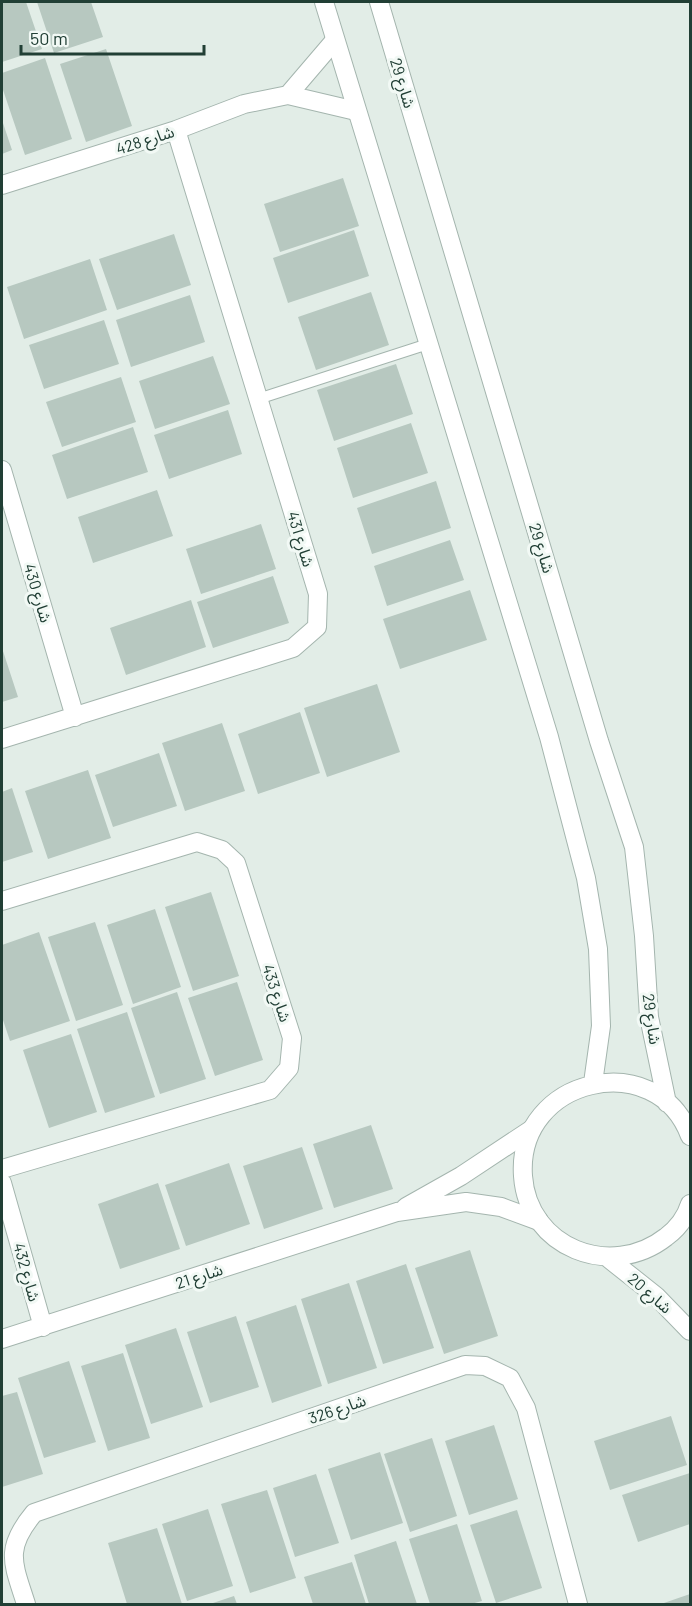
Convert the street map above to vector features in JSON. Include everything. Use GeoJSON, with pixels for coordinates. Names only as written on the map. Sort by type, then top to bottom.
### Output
{"type":"FeatureCollection","features":[{"type":"Feature","properties":{"kind":"street"},"geometry":{"type":"LineString","coordinates":[[324,2],[549,737],[586,878],[598,949],[601,1026],[593,1083]]}},
{"type":"Feature","properties":{"kind":"street","name":"شارع 29"},"geometry":{"type":"LineString","coordinates":[[379,2],[599,741],[634,847],[644,936],[649,1017],[668,1103]]}},
{"type":"Feature","properties":{"kind":"street"},"geometry":{"type":"LineString","coordinates":[[288,95],[335,40]]}},
{"type":"Feature","properties":{"kind":"street","name":"شارع 428"},"geometry":{"type":"LineString","coordinates":[[2,185],[176,130],[244,104],[288,95],[356,111]]}},
{"type":"Feature","properties":{"kind":"street","name":"شارع 431"},"geometry":{"type":"LineString","coordinates":[[2,739],[293,648],[316,627],[318,594],[176,130]]}},
{"type":"Feature","properties":{"kind":"street","name":"شارع 430"},"geometry":{"type":"LineString","coordinates":[[2,470],[75,717]]}},
{"type":"Feature","properties":{"kind":"street","name":"شارع 433"},"geometry":{"type":"LineString","coordinates":[[2,901],[197,842],[222,850],[236,863],[292,1038],[289,1068],[270,1090],[2,1169]]}},
{"type":"Feature","properties":{"kind":"street"},"geometry":{"type":"LineString","coordinates":[[690,1136],[687,1125],[668,1103],[645,1089],[620,1082],[593,1083],[569,1092],[548,1107],[532,1129],[524,1152],[523,1176],[528,1200],[539,1221],[558,1240],[582,1253],[608,1258],[632,1255],[655,1246],[674,1231],[690,1209]]}},
{"type":"Feature","properties":{"kind":"street","name":"شارع 21"},"geometry":{"type":"LineString","coordinates":[[397,1212],[461,1176],[532,1129]]}},
{"type":"Feature","properties":{"kind":"street","name":"شارع 432"},"geometry":{"type":"LineString","coordinates":[[2,1183],[43,1327]]}},
{"type":"Feature","properties":{"kind":"street","name":"شارع 21"},"geometry":{"type":"LineString","coordinates":[[2,1339],[397,1212],[466,1202],[501,1208],[539,1221]]}},
{"type":"Feature","properties":{"kind":"street","name":"شارع 20"},"geometry":{"type":"LineString","coordinates":[[608,1258],[656,1296],[690,1331]]}},
{"type":"Feature","properties":{"kind":"street","name":"شارع 326"},"geometry":{"type":"LineString","coordinates":[[26,1605],[14,1568],[13,1548],[20,1530],[34,1513],[465,1365],[485,1366],[510,1378],[526,1408],[578,1605]]}},
{"type":"Feature","properties":{"kind":"lane"},"geometry":{"type":"LineString","coordinates":[[258,399],[428,344]]}},
{"type":"Feature","properties":{"kind":"building"},"geometry":{"type":"Polygon","coordinates":[[[2,2],[26,2],[42,49],[2,62],[2,2]]]}},
{"type":"Feature","properties":{"kind":"building"},"geometry":{"type":"Polygon","coordinates":[[[37,2],[91,2],[103,37],[54,53],[37,2]]]}},
{"type":"Feature","properties":{"kind":"building"},"geometry":{"type":"Polygon","coordinates":[[[106,49],[132,126],[86,142],[60,64],[106,49]]]}},
{"type":"Feature","properties":{"kind":"building"},"geometry":{"type":"Polygon","coordinates":[[[45,58],[72,139],[25,155],[2,87],[2,73],[45,58]]]}},
{"type":"Feature","properties":{"kind":"building"},"geometry":{"type":"Polygon","coordinates":[[[2,120],[12,150],[2,154],[2,120]]]}},
{"type":"Feature","properties":{"kind":"building"},"geometry":{"type":"Polygon","coordinates":[[[343,178],[359,226],[280,252],[264,204],[343,178]]]}},
{"type":"Feature","properties":{"kind":"building"},"geometry":{"type":"Polygon","coordinates":[[[354,230],[369,276],[288,303],[273,258],[354,230]]]}},
{"type":"Feature","properties":{"kind":"building"},"geometry":{"type":"Polygon","coordinates":[[[174,234],[191,285],[117,310],[99,259],[174,234]]]}},
{"type":"Feature","properties":{"kind":"building"},"geometry":{"type":"Polygon","coordinates":[[[90,259],[107,310],[24,339],[7,287],[90,259]]]}},
{"type":"Feature","properties":{"kind":"building"},"geometry":{"type":"Polygon","coordinates":[[[371,292],[389,345],[316,370],[298,317],[371,292]]]}},
{"type":"Feature","properties":{"kind":"building"},"geometry":{"type":"Polygon","coordinates":[[[190,295],[205,342],[131,367],[116,320],[190,295]]]}},
{"type":"Feature","properties":{"kind":"building"},"geometry":{"type":"Polygon","coordinates":[[[104,320],[119,364],[44,389],[29,345],[104,320]]]}},
{"type":"Feature","properties":{"kind":"building"},"geometry":{"type":"Polygon","coordinates":[[[213,356],[230,404],[155,429],[139,381],[213,356]]]}},
{"type":"Feature","properties":{"kind":"building"},"geometry":{"type":"Polygon","coordinates":[[[396,364],[413,414],[334,441],[317,390],[396,364]]]}},
{"type":"Feature","properties":{"kind":"building"},"geometry":{"type":"Polygon","coordinates":[[[121,377],[136,422],[62,447],[46,402],[121,377]]]}},
{"type":"Feature","properties":{"kind":"building"},"geometry":{"type":"Polygon","coordinates":[[[228,410],[242,454],[169,479],[154,435],[228,410]]]}},
{"type":"Feature","properties":{"kind":"building"},"geometry":{"type":"Polygon","coordinates":[[[411,423],[428,473],[353,498],[337,448],[411,423]]]}},
{"type":"Feature","properties":{"kind":"building"},"geometry":{"type":"Polygon","coordinates":[[[133,427],[148,472],[67,499],[52,455],[133,427]]]}},
{"type":"Feature","properties":{"kind":"building"},"geometry":{"type":"Polygon","coordinates":[[[436,481],[451,528],[372,554],[357,508],[436,481]]]}},
{"type":"Feature","properties":{"kind":"building"},"geometry":{"type":"Polygon","coordinates":[[[157,490],[173,536],[93,563],[78,517],[157,490]]]}},
{"type":"Feature","properties":{"kind":"building"},"geometry":{"type":"Polygon","coordinates":[[[261,524],[276,569],[201,594],[186,549],[261,524]]]}},
{"type":"Feature","properties":{"kind":"building"},"geometry":{"type":"Polygon","coordinates":[[[450,540],[464,580],[387,606],[374,566],[450,540]]]}},
{"type":"Feature","properties":{"kind":"building"},"geometry":{"type":"Polygon","coordinates":[[[273,576],[289,623],[213,648],[197,602],[273,576]]]}},
{"type":"Feature","properties":{"kind":"building"},"geometry":{"type":"Polygon","coordinates":[[[470,590],[487,640],[400,669],[383,619],[470,590]]]}},
{"type":"Feature","properties":{"kind":"building"},"geometry":{"type":"Polygon","coordinates":[[[191,600],[206,647],[126,675],[110,628],[191,600]]]}},
{"type":"Feature","properties":{"kind":"building"},"geometry":{"type":"Polygon","coordinates":[[[2,648],[18,697],[2,702],[2,648]]]}},
{"type":"Feature","properties":{"kind":"building"},"geometry":{"type":"Polygon","coordinates":[[[377,684],[400,752],[327,777],[304,708],[377,684]]]}},
{"type":"Feature","properties":{"kind":"building"},"geometry":{"type":"Polygon","coordinates":[[[300,712],[320,773],[258,794],[238,734],[300,712]]]}},
{"type":"Feature","properties":{"kind":"building"},"geometry":{"type":"Polygon","coordinates":[[[222,723],[245,791],[185,811],[162,743],[222,723]]]}},
{"type":"Feature","properties":{"kind":"building"},"geometry":{"type":"Polygon","coordinates":[[[159,753],[177,806],[113,827],[95,775],[159,753]]]}},
{"type":"Feature","properties":{"kind":"building"},"geometry":{"type":"Polygon","coordinates":[[[88,770],[111,838],[48,859],[25,791],[88,770]]]}},
{"type":"Feature","properties":{"kind":"building"},"geometry":{"type":"Polygon","coordinates":[[[12,788],[33,852],[2,862],[2,792],[12,788]]]}},
{"type":"Feature","properties":{"kind":"building"},"geometry":{"type":"Polygon","coordinates":[[[211,892],[239,976],[193,991],[165,907],[211,892]]]}},
{"type":"Feature","properties":{"kind":"building"},"geometry":{"type":"Polygon","coordinates":[[[155,909],[181,987],[133,1004],[107,925],[155,909]]]}},
{"type":"Feature","properties":{"kind":"building"},"geometry":{"type":"Polygon","coordinates":[[[95,922],[123,1005],[76,1021],[48,937],[95,922]]]}},
{"type":"Feature","properties":{"kind":"building"},"geometry":{"type":"Polygon","coordinates":[[[39,932],[70,1021],[10,1041],[2,1017],[2,945],[39,932]]]}},
{"type":"Feature","properties":{"kind":"building"},"geometry":{"type":"Polygon","coordinates":[[[237,982],[263,1060],[215,1076],[188,998],[237,982]]]}},
{"type":"Feature","properties":{"kind":"building"},"geometry":{"type":"Polygon","coordinates":[[[177,992],[206,1079],[160,1094],[131,1008],[177,992]]]}},
{"type":"Feature","properties":{"kind":"building"},"geometry":{"type":"Polygon","coordinates":[[[127,1012],[155,1097],[105,1113],[77,1029],[127,1012]]]}},
{"type":"Feature","properties":{"kind":"building"},"geometry":{"type":"Polygon","coordinates":[[[71,1034],[97,1112],[49,1128],[23,1050],[71,1034]]]}},
{"type":"Feature","properties":{"kind":"building"},"geometry":{"type":"Polygon","coordinates":[[[371,1125],[393,1189],[334,1208],[313,1144],[371,1125]]]}},
{"type":"Feature","properties":{"kind":"building"},"geometry":{"type":"Polygon","coordinates":[[[302,1147],[323,1209],[264,1229],[243,1166],[302,1147]]]}},
{"type":"Feature","properties":{"kind":"building"},"geometry":{"type":"Polygon","coordinates":[[[229,1163],[250,1224],[186,1246],[165,1185],[229,1163]]]}},
{"type":"Feature","properties":{"kind":"building"},"geometry":{"type":"Polygon","coordinates":[[[158,1183],[180,1249],[120,1269],[98,1204],[158,1183]]]}},
{"type":"Feature","properties":{"kind":"building"},"geometry":{"type":"Polygon","coordinates":[[[470,1250],[498,1336],[444,1354],[415,1268],[470,1250]]]}},
{"type":"Feature","properties":{"kind":"building"},"geometry":{"type":"Polygon","coordinates":[[[406,1264],[434,1348],[383,1364],[356,1281],[406,1264]]]}},
{"type":"Feature","properties":{"kind":"building"},"geometry":{"type":"Polygon","coordinates":[[[349,1283],[377,1368],[328,1384],[301,1299],[349,1283]]]}},
{"type":"Feature","properties":{"kind":"building"},"geometry":{"type":"Polygon","coordinates":[[[296,1305],[322,1386],[272,1403],[246,1322],[296,1305]]]}},
{"type":"Feature","properties":{"kind":"building"},"geometry":{"type":"Polygon","coordinates":[[[236,1316],[259,1387],[210,1403],[187,1332],[236,1316]]]}},
{"type":"Feature","properties":{"kind":"building"},"geometry":{"type":"Polygon","coordinates":[[[176,1328],[203,1407],[151,1424],[125,1345],[176,1328]]]}},
{"type":"Feature","properties":{"kind":"building"},"geometry":{"type":"Polygon","coordinates":[[[123,1353],[150,1438],[108,1451],[81,1366],[123,1353]]]}},
{"type":"Feature","properties":{"kind":"building"},"geometry":{"type":"Polygon","coordinates":[[[69,1361],[96,1442],[44,1458],[18,1378],[69,1361]]]}},
{"type":"Feature","properties":{"kind":"building"},"geometry":{"type":"Polygon","coordinates":[[[17,1392],[43,1474],[2,1487],[2,1396],[17,1392]]]}},
{"type":"Feature","properties":{"kind":"building"},"geometry":{"type":"Polygon","coordinates":[[[671,1416],[687,1465],[610,1490],[594,1441],[671,1416]]]}},
{"type":"Feature","properties":{"kind":"building"},"geometry":{"type":"Polygon","coordinates":[[[494,1425],[518,1499],[469,1515],[445,1441],[494,1425]]]}},
{"type":"Feature","properties":{"kind":"building"},"geometry":{"type":"Polygon","coordinates":[[[432,1438],[457,1516],[410,1532],[384,1454],[432,1438]]]}},
{"type":"Feature","properties":{"kind":"building"},"geometry":{"type":"Polygon","coordinates":[[[380,1452],[403,1523],[351,1540],[328,1469],[380,1452]]]}},
{"type":"Feature","properties":{"kind":"building"},"geometry":{"type":"Polygon","coordinates":[[[690,1473],[690,1524],[638,1542],[622,1495],[690,1473]]]}},
{"type":"Feature","properties":{"kind":"building"},"geometry":{"type":"Polygon","coordinates":[[[316,1474],[339,1543],[295,1557],[273,1488],[316,1474]]]}},
{"type":"Feature","properties":{"kind":"building"},"geometry":{"type":"Polygon","coordinates":[[[267,1490],[296,1578],[250,1593],[221,1504],[267,1490]]]}},
{"type":"Feature","properties":{"kind":"building"},"geometry":{"type":"Polygon","coordinates":[[[208,1509],[233,1586],[187,1601],[162,1524],[208,1509]]]}},
{"type":"Feature","properties":{"kind":"building"},"geometry":{"type":"Polygon","coordinates":[[[517,1510],[542,1588],[496,1603],[470,1525],[517,1510]]]}},
{"type":"Feature","properties":{"kind":"building"},"geometry":{"type":"Polygon","coordinates":[[[457,1524],[482,1601],[471,1604],[430,1604],[409,1539],[457,1524]]]}},
{"type":"Feature","properties":{"kind":"building"},"geometry":{"type":"Polygon","coordinates":[[[157,1528],[182,1604],[127,1604],[108,1543],[157,1528]]]}},
{"type":"Feature","properties":{"kind":"building"},"geometry":{"type":"Polygon","coordinates":[[[396,1541],[417,1604],[369,1604],[354,1555],[396,1541]]]}},
{"type":"Feature","properties":{"kind":"building"},"geometry":{"type":"Polygon","coordinates":[[[352,1562],[366,1604],[313,1604],[304,1577],[352,1562]]]}},
{"type":"Feature","properties":{"kind":"building"},"geometry":{"type":"Polygon","coordinates":[[[690,1594],[690,1604],[661,1604],[690,1594]]]}},
{"type":"Feature","properties":{"kind":"building"},"geometry":{"type":"Polygon","coordinates":[[[234,1596],[237,1604],[210,1604],[234,1596]]]}}]}
